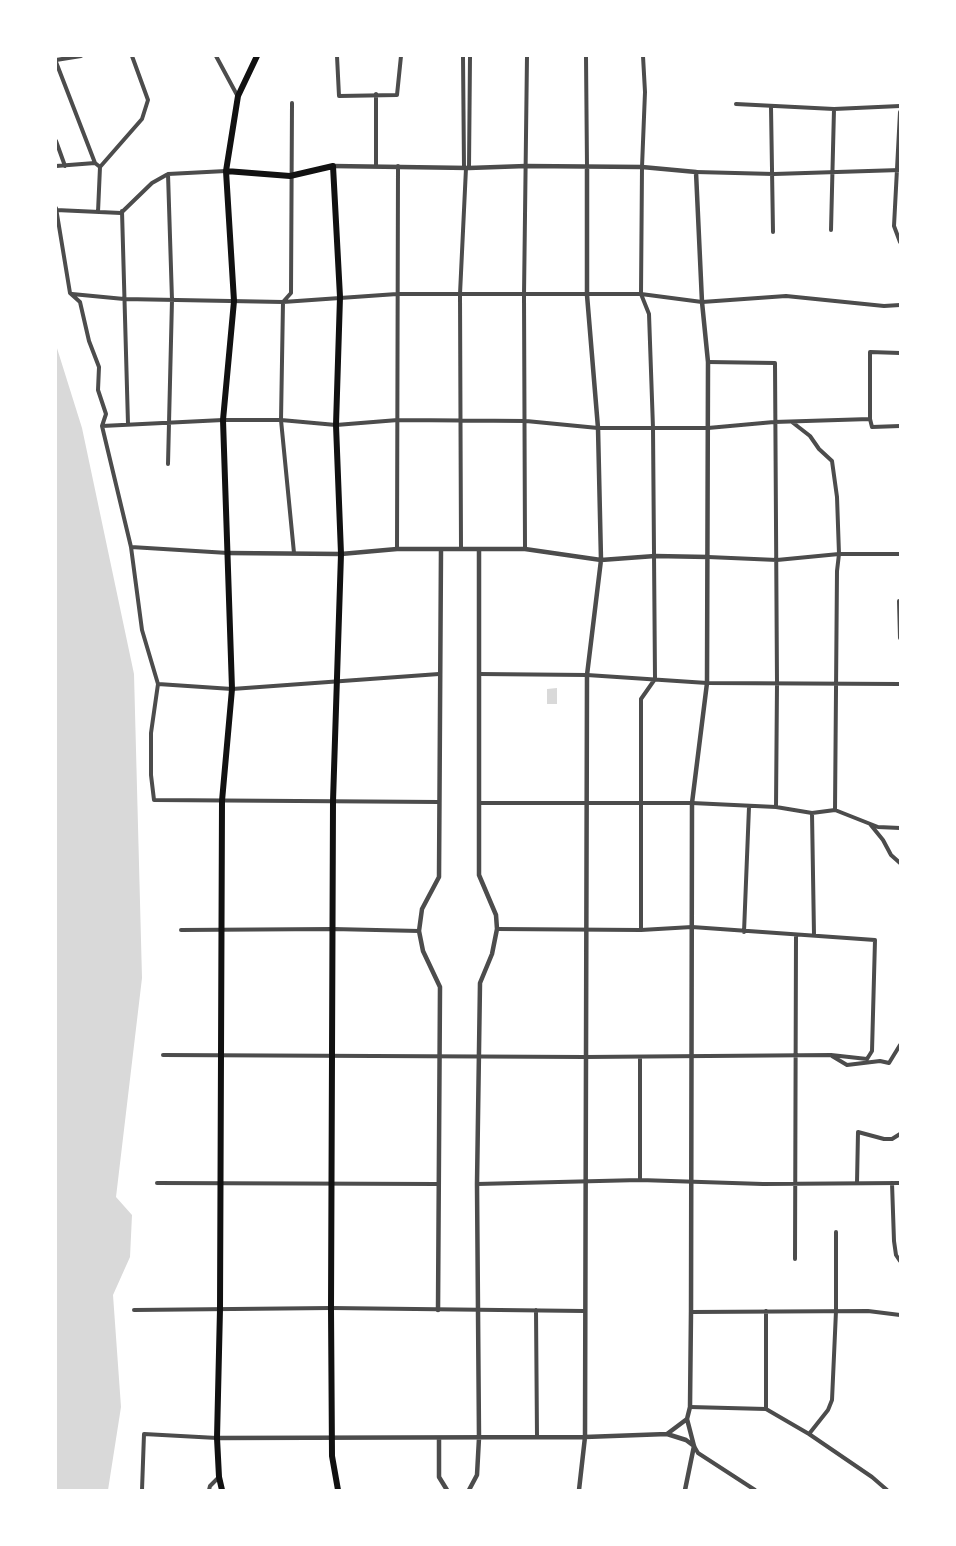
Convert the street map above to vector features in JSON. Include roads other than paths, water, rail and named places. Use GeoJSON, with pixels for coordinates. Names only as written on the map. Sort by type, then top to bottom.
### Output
{"type":"FeatureCollection","features":[{"type":"Feature","properties":{"kind":"highway"},"geometry":{"type":"LineString","coordinates":[[222,1491],[217,1438],[220,1309],[222,801],[232,689],[223,420],[234,301],[226,171],[238,96],[256,56]]}},
{"type":"Feature","properties":{"kind":"highway"},"geometry":{"type":"LineString","coordinates":[[226,171],[290,176],[333,166],[340,297],[336,425],[341,554],[333,801],[331,1184],[332,1437],[334,1476],[338,1491]]}},
{"type":"Feature","properties":{"kind":"street"},"geometry":{"type":"LineString","coordinates":[[81,56],[56,61],[95,163],[100,167]]}},
{"type":"Feature","properties":{"kind":"street"},"geometry":{"type":"LineString","coordinates":[[99,212],[100,167],[134,129],[147,106],[148,100],[132,56]]}},
{"type":"Feature","properties":{"kind":"street"},"geometry":{"type":"LineString","coordinates":[[216,56],[238,96]]}},
{"type":"Feature","properties":{"kind":"street"},"geometry":{"type":"LineString","coordinates":[[337,56],[339,96],[397,95],[400,56]]}},
{"type":"Feature","properties":{"kind":"street"},"geometry":{"type":"LineString","coordinates":[[463,56],[466,168]]}},
{"type":"Feature","properties":{"kind":"street"},"geometry":{"type":"LineString","coordinates":[[461,549],[460,294],[470,56]]}},
{"type":"Feature","properties":{"kind":"street"},"geometry":{"type":"LineString","coordinates":[[525,549],[524,295],[527,56]]}},
{"type":"Feature","properties":{"kind":"street"},"geometry":{"type":"LineString","coordinates":[[581,1490],[585,1437],[587,675],[601,561],[598,428],[587,295],[586,56]]}},
{"type":"Feature","properties":{"kind":"street"},"geometry":{"type":"LineString","coordinates":[[641,930],[641,699],[655,679],[653,428],[649,314],[641,294],[645,92],[643,56]]}},
{"type":"Feature","properties":{"kind":"street"},"geometry":{"type":"LineString","coordinates":[[376,94],[376,166]]}},
{"type":"Feature","properties":{"kind":"street"},"geometry":{"type":"LineString","coordinates":[[292,103],[291,293],[283,302],[280,420],[294,553]]}},
{"type":"Feature","properties":{"kind":"street"},"geometry":{"type":"LineString","coordinates":[[736,104],[834,109],[900,106]]}},
{"type":"Feature","properties":{"kind":"street"},"geometry":{"type":"LineString","coordinates":[[771,107],[774,174],[773,232]]}},
{"type":"Feature","properties":{"kind":"street"},"geometry":{"type":"LineString","coordinates":[[831,230],[834,109]]}},
{"type":"Feature","properties":{"kind":"street"},"geometry":{"type":"LineString","coordinates":[[900,112],[898,210],[894,225],[900,242]]}},
{"type":"Feature","properties":{"kind":"street"},"geometry":{"type":"LineString","coordinates":[[56,141],[65,166]]}},
{"type":"Feature","properties":{"kind":"street"},"geometry":{"type":"LineString","coordinates":[[56,166],[95,163]]}},
{"type":"Feature","properties":{"kind":"street"},"geometry":{"type":"LineString","coordinates":[[333,166],[642,167],[696,172],[774,174],[899,170]]}},
{"type":"Feature","properties":{"kind":"street"},"geometry":{"type":"LineString","coordinates":[[398,166],[398,549]]}},
{"type":"Feature","properties":{"kind":"street"},"geometry":{"type":"LineString","coordinates":[[226,171],[168,174],[152,183],[122,211],[56,209],[70,293],[80,302],[89,341],[99,366],[98,390],[106,414],[102,426],[131,547],[142,630],[158,684],[151,734],[151,775],[154,800],[439,802]]}},
{"type":"Feature","properties":{"kind":"street"},"geometry":{"type":"LineString","coordinates":[[696,172],[702,302],[708,362],[708,557],[707,683],[692,803],[691,1312],[690,1407],[687,1419],[698,1453],[755,1491]]}},
{"type":"Feature","properties":{"kind":"street"},"geometry":{"type":"LineString","coordinates":[[168,174],[172,300],[168,464]]}},
{"type":"Feature","properties":{"kind":"street"},"geometry":{"type":"LineString","coordinates":[[122,211],[128,423]]}},
{"type":"Feature","properties":{"kind":"street"},"geometry":{"type":"LineString","coordinates":[[70,293],[124,299],[283,302],[397,294],[641,294],[702,302],[786,296],[884,306],[900,305]]}},
{"type":"Feature","properties":{"kind":"street"},"geometry":{"type":"LineString","coordinates":[[900,353],[870,352],[872,427],[900,426]]}},
{"type":"Feature","properties":{"kind":"street"},"geometry":{"type":"LineString","coordinates":[[708,362],[775,363],[776,807]]}},
{"type":"Feature","properties":{"kind":"street"},"geometry":{"type":"LineString","coordinates":[[102,426],[223,420],[280,420],[336,425],[398,420],[526,421],[598,428],[708,428],[774,422],[870,419]]}},
{"type":"Feature","properties":{"kind":"street"},"geometry":{"type":"LineString","coordinates":[[792,422],[810,436],[819,449],[832,461],[837,497],[839,554],[835,810]]}},
{"type":"Feature","properties":{"kind":"street"},"geometry":{"type":"LineString","coordinates":[[131,547],[228,553],[341,554],[398,549],[525,549],[601,561],[655,556],[777,560],[839,554],[900,554]]}},
{"type":"Feature","properties":{"kind":"street"},"geometry":{"type":"LineString","coordinates":[[438,1310],[440,987],[423,951],[419,931],[422,909],[439,877],[441,549]]}},
{"type":"Feature","properties":{"kind":"street"},"geometry":{"type":"LineString","coordinates":[[460,1491],[469,1489],[477,1475],[480,982],[492,954],[497,929],[496,915],[479,875],[479,549]]}},
{"type":"Feature","properties":{"kind":"street"},"geometry":{"type":"LineString","coordinates":[[900,601],[900,638]]}},
{"type":"Feature","properties":{"kind":"street"},"geometry":{"type":"LineString","coordinates":[[158,684],[232,689],[439,674]]}},
{"type":"Feature","properties":{"kind":"street"},"geometry":{"type":"LineString","coordinates":[[479,674],[587,675],[707,683],[900,684]]}},
{"type":"Feature","properties":{"kind":"street"},"geometry":{"type":"LineString","coordinates":[[479,803],[692,803],[776,807],[812,813],[835,810],[878,827],[900,828]]}},
{"type":"Feature","properties":{"kind":"street"},"geometry":{"type":"LineString","coordinates":[[744,932],[750,807]]}},
{"type":"Feature","properties":{"kind":"street"},"geometry":{"type":"LineString","coordinates":[[812,813],[814,935]]}},
{"type":"Feature","properties":{"kind":"street"},"geometry":{"type":"LineString","coordinates":[[869,822],[891,855],[900,863]]}},
{"type":"Feature","properties":{"kind":"street"},"geometry":{"type":"LineString","coordinates":[[163,1055],[585,1057],[831,1055],[867,1059],[872,1051],[875,940],[692,927],[585,931],[497,929]]}},
{"type":"Feature","properties":{"kind":"street"},"geometry":{"type":"LineString","coordinates":[[181,930],[419,931]]}},
{"type":"Feature","properties":{"kind":"street"},"geometry":{"type":"LineString","coordinates":[[795,1259],[796,935]]}},
{"type":"Feature","properties":{"kind":"street"},"geometry":{"type":"LineString","coordinates":[[831,1055],[847,1065],[880,1061],[889,1063],[900,1045]]}},
{"type":"Feature","properties":{"kind":"street"},"geometry":{"type":"LineString","coordinates":[[640,1056],[640,1180]]}},
{"type":"Feature","properties":{"kind":"street"},"geometry":{"type":"LineString","coordinates":[[857,1183],[858,1132],[884,1139],[892,1139],[900,1134]]}},
{"type":"Feature","properties":{"kind":"street"},"geometry":{"type":"LineString","coordinates":[[477,1184],[640,1180],[900,1184]]}},
{"type":"Feature","properties":{"kind":"street"},"geometry":{"type":"LineString","coordinates":[[157,1183],[437,1184]]}},
{"type":"Feature","properties":{"kind":"street"},"geometry":{"type":"LineString","coordinates":[[892,1183],[894,1241],[896,1255],[900,1261]]}},
{"type":"Feature","properties":{"kind":"street"},"geometry":{"type":"LineString","coordinates":[[809,1434],[828,1410],[832,1400],[836,1311],[836,1232]]}},
{"type":"Feature","properties":{"kind":"street"},"geometry":{"type":"LineString","coordinates":[[134,1310],[331,1308],[584,1311]]}},
{"type":"Feature","properties":{"kind":"street"},"geometry":{"type":"LineString","coordinates":[[536,1310],[537,1437]]}},
{"type":"Feature","properties":{"kind":"street"},"geometry":{"type":"LineString","coordinates":[[766,1311],[766,1409]]}},
{"type":"Feature","properties":{"kind":"street"},"geometry":{"type":"LineString","coordinates":[[691,1312],[868,1311],[900,1315]]}},
{"type":"Feature","properties":{"kind":"street"},"geometry":{"type":"LineString","coordinates":[[690,1407],[766,1409],[809,1434],[872,1477],[887,1491]]}},
{"type":"Feature","properties":{"kind":"street"},"geometry":{"type":"LineString","coordinates":[[667,1434],[687,1419]]}},
{"type":"Feature","properties":{"kind":"street"},"geometry":{"type":"LineString","coordinates":[[142,1491],[144,1434],[217,1438],[479,1438],[667,1434],[686,1440],[694,1446]]}},
{"type":"Feature","properties":{"kind":"street"},"geometry":{"type":"LineString","coordinates":[[439,1438],[439,1476],[448,1490]]}},
{"type":"Feature","properties":{"kind":"street"},"geometry":{"type":"LineString","coordinates":[[685,1491],[694,1446]]}},
{"type":"Feature","properties":{"kind":"street"},"geometry":{"type":"LineString","coordinates":[[209,1491],[210,1486],[219,1477]]}}]}
